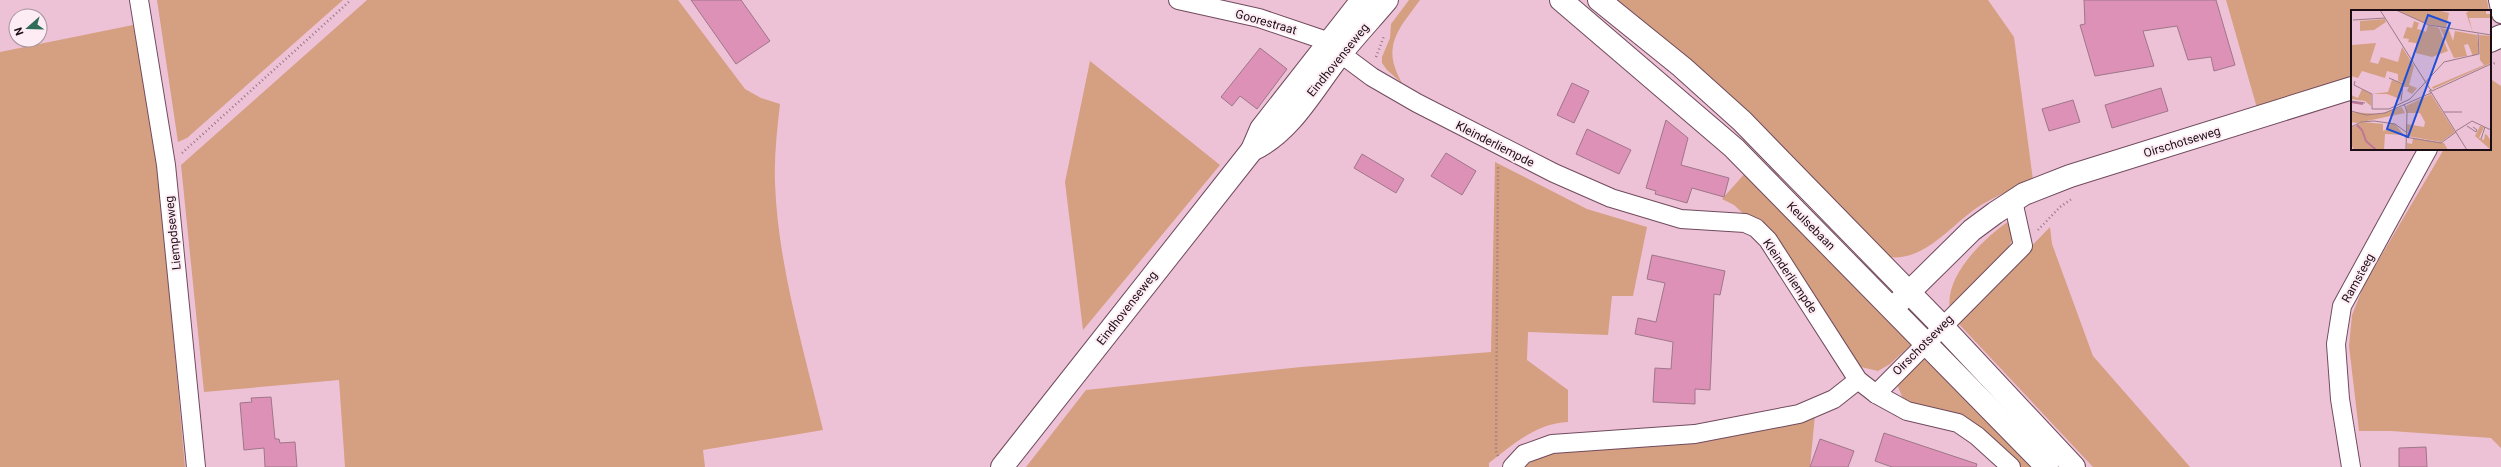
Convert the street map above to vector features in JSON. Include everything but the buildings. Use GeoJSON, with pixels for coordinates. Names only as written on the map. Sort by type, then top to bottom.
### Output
{"type":"FeatureCollection","features":[{"type":"Feature","properties":{"kind":"main road","name":"Eindhovenseweg"},"geometry":{"type":"LineString","coordinates":[[1002,467],[1252,150],[1264,144],[1279,133],[1334,50],[1362,0]]}},
{"type":"Feature","properties":{"kind":"main road","name":"Eindhovenseweg"},"geometry":{"type":"LineString","coordinates":[[1334,50],[1387,0]]}},
{"type":"Feature","properties":{"kind":"main road","name":"Keulsebaan"},"geometry":{"type":"LineString","coordinates":[[1561,0],[1734,148],[2047,467]]}},
{"type":"Feature","properties":{"kind":"main road","name":"Keulsebaan"},"geometry":{"type":"LineString","coordinates":[[1599,0],[1682,67],[1742,121],[1942,326],[2074,467]]}},
{"type":"Feature","properties":{"kind":"main road"},"geometry":{"type":"LineString","coordinates":[[2491,41],[2501,36]]}},
{"type":"Feature","properties":{"kind":"main road","name":"Oirschotseweg"},"geometry":{"type":"LineString","coordinates":[[1892,309],[1972,230],[2013,201],[2070,176],[2351,88]]}},
{"type":"Feature","properties":{"kind":"street","name":"Liempdseweg"},"geometry":{"type":"LineString","coordinates":[[139,0],[166,165],[196,467]]}},
{"type":"Feature","properties":{"kind":"street","name":"Goorestraat"},"geometry":{"type":"LineString","coordinates":[[1178,0],[1290,27],[1321,39],[1334,50]]}},
{"type":"Feature","properties":{"kind":"street"},"geometry":{"type":"LineString","coordinates":[[2498,0],[2501,14]]}},
{"type":"Feature","properties":{"kind":"street","name":"Kleinderliempde"},"geometry":{"type":"LineString","coordinates":[[1334,50],[1372,77],[1498,146],[1554,173],[1651,211],[1681,219],[1745,223],[1756,228],[1768,240],[1858,380]]}},
{"type":"Feature","properties":{"kind":"street","name":"Ramsteeg"},"geometry":{"type":"LineString","coordinates":[[2351,467],[2340,399],[2336,344],[2342,306],[2427,150]]}},
{"type":"Feature","properties":{"kind":"street"},"geometry":{"type":"LineString","coordinates":[[2013,201],[2023,246]]}},
{"type":"Feature","properties":{"kind":"street","name":"Oirschotseweg"},"geometry":{"type":"LineString","coordinates":[[1876,394],[2023,246]]}},
{"type":"Feature","properties":{"kind":"street"},"geometry":{"type":"LineString","coordinates":[[1506,464],[1524,454],[1552,444],[1695,434],[1799,414],[1834,399],[1858,380],[1876,394],[1907,411],[1958,423],[1977,436],[2011,467]]}},
{"type":"Feature","properties":{"kind":"path"},"geometry":{"type":"LineString","coordinates":[[166,165],[198,141],[351,0]]}},
{"type":"Feature","properties":{"kind":"path"},"geometry":{"type":"LineString","coordinates":[[2491,65],[2501,60]]}},
{"type":"Feature","properties":{"kind":"path"},"geometry":{"type":"LineString","coordinates":[[1498,146],[1496,451],[1506,464]]}},
{"type":"Feature","properties":{"kind":"path"},"geometry":{"type":"LineString","coordinates":[[2023,246],[2060,207],[2075,197]]}},
{"type":"Feature","properties":{"kind":"shaded area"},"geometry":{"type":"Polygon","coordinates":[[[157,0],[343,0],[187,138],[178,142],[157,0]]]}},
{"type":"Feature","properties":{"kind":"shaded area"},"geometry":{"type":"Polygon","coordinates":[[[367,0],[678,0],[745,89],[761,98],[780,104],[776,144],[775,183],[781,245],[786,277],[800,339],[823,430],[703,450],[705,467],[345,467],[339,380],[204,392],[181,165],[367,0]]]}},
{"type":"Feature","properties":{"kind":"shaded area"},"geometry":{"type":"Polygon","coordinates":[[[1409,0],[1420,0],[1399,30],[1393,48],[1393,59],[1402,83],[1387,70],[1382,63],[1382,57],[1390,38],[1391,24],[1409,0]]]}},
{"type":"Feature","properties":{"kind":"shaded area"},"geometry":{"type":"Polygon","coordinates":[[[1612,0],[1988,0],[2014,37],[2033,180],[1981,205],[1938,240],[1914,254],[1902,257],[1888,257],[1612,0]]]}},
{"type":"Feature","properties":{"kind":"shaded area"},"geometry":{"type":"Polygon","coordinates":[[[2226,0],[2487,0],[2489,10],[2351,10],[2351,78],[2257,108],[2226,0]]]}},
{"type":"Feature","properties":{"kind":"shaded area"},"geometry":{"type":"Polygon","coordinates":[[[133,25],[158,167],[185,467],[0,467],[0,52],[20,48],[48,48],[48,42],[133,25]]]}},
{"type":"Feature","properties":{"kind":"shaded area"},"geometry":{"type":"Polygon","coordinates":[[[1090,61],[1220,165],[1083,330],[1065,182],[1090,61]]]}},
{"type":"Feature","properties":{"kind":"shaded area"},"geometry":{"type":"Polygon","coordinates":[[[2491,80],[2501,86],[2501,448],[2491,438],[2391,431],[2359,431],[2349,346],[2352,315],[2364,285],[2443,150],[2491,150],[2491,80]]]}},
{"type":"Feature","properties":{"kind":"shaded area"},"geometry":{"type":"Polygon","coordinates":[[[1495,162],[1587,209],[1647,227],[1633,296],[1612,296],[1608,335],[1528,332],[1527,360],[1568,390],[1568,422],[1546,426],[1526,436],[1489,463],[1489,467],[1026,467],[1086,390],[1301,367],[1491,352],[1495,162]]]}},
{"type":"Feature","properties":{"kind":"shaded area"},"geometry":{"type":"Polygon","coordinates":[[[1747,171],[1914,342],[1890,364],[1878,371],[1861,367],[1777,245],[1734,205],[1722,199],[1747,171]]]}},
{"type":"Feature","properties":{"kind":"shaded area"},"geometry":{"type":"Polygon","coordinates":[[[2009,221],[2012,240],[2006,253],[1950,309],[1950,296],[1953,284],[1959,271],[1988,237],[2009,221]]]}},
{"type":"Feature","properties":{"kind":"shaded area"},"geometry":{"type":"Polygon","coordinates":[[[2050,227],[2052,244],[2093,356],[2190,467],[2093,467],[1957,322],[2050,227]]]}},
{"type":"Feature","properties":{"kind":"shaded area"},"geometry":{"type":"Polygon","coordinates":[[[1923,351],[2037,467],[2021,467],[1994,440],[1903,399],[1897,384],[1923,351]]]}},
{"type":"Feature","properties":{"kind":"shaded area"},"geometry":{"type":"Polygon","coordinates":[[[1815,415],[1810,467],[1525,467],[1536,458],[1566,447],[1650,447],[1718,438],[1815,415]]]}}]}
